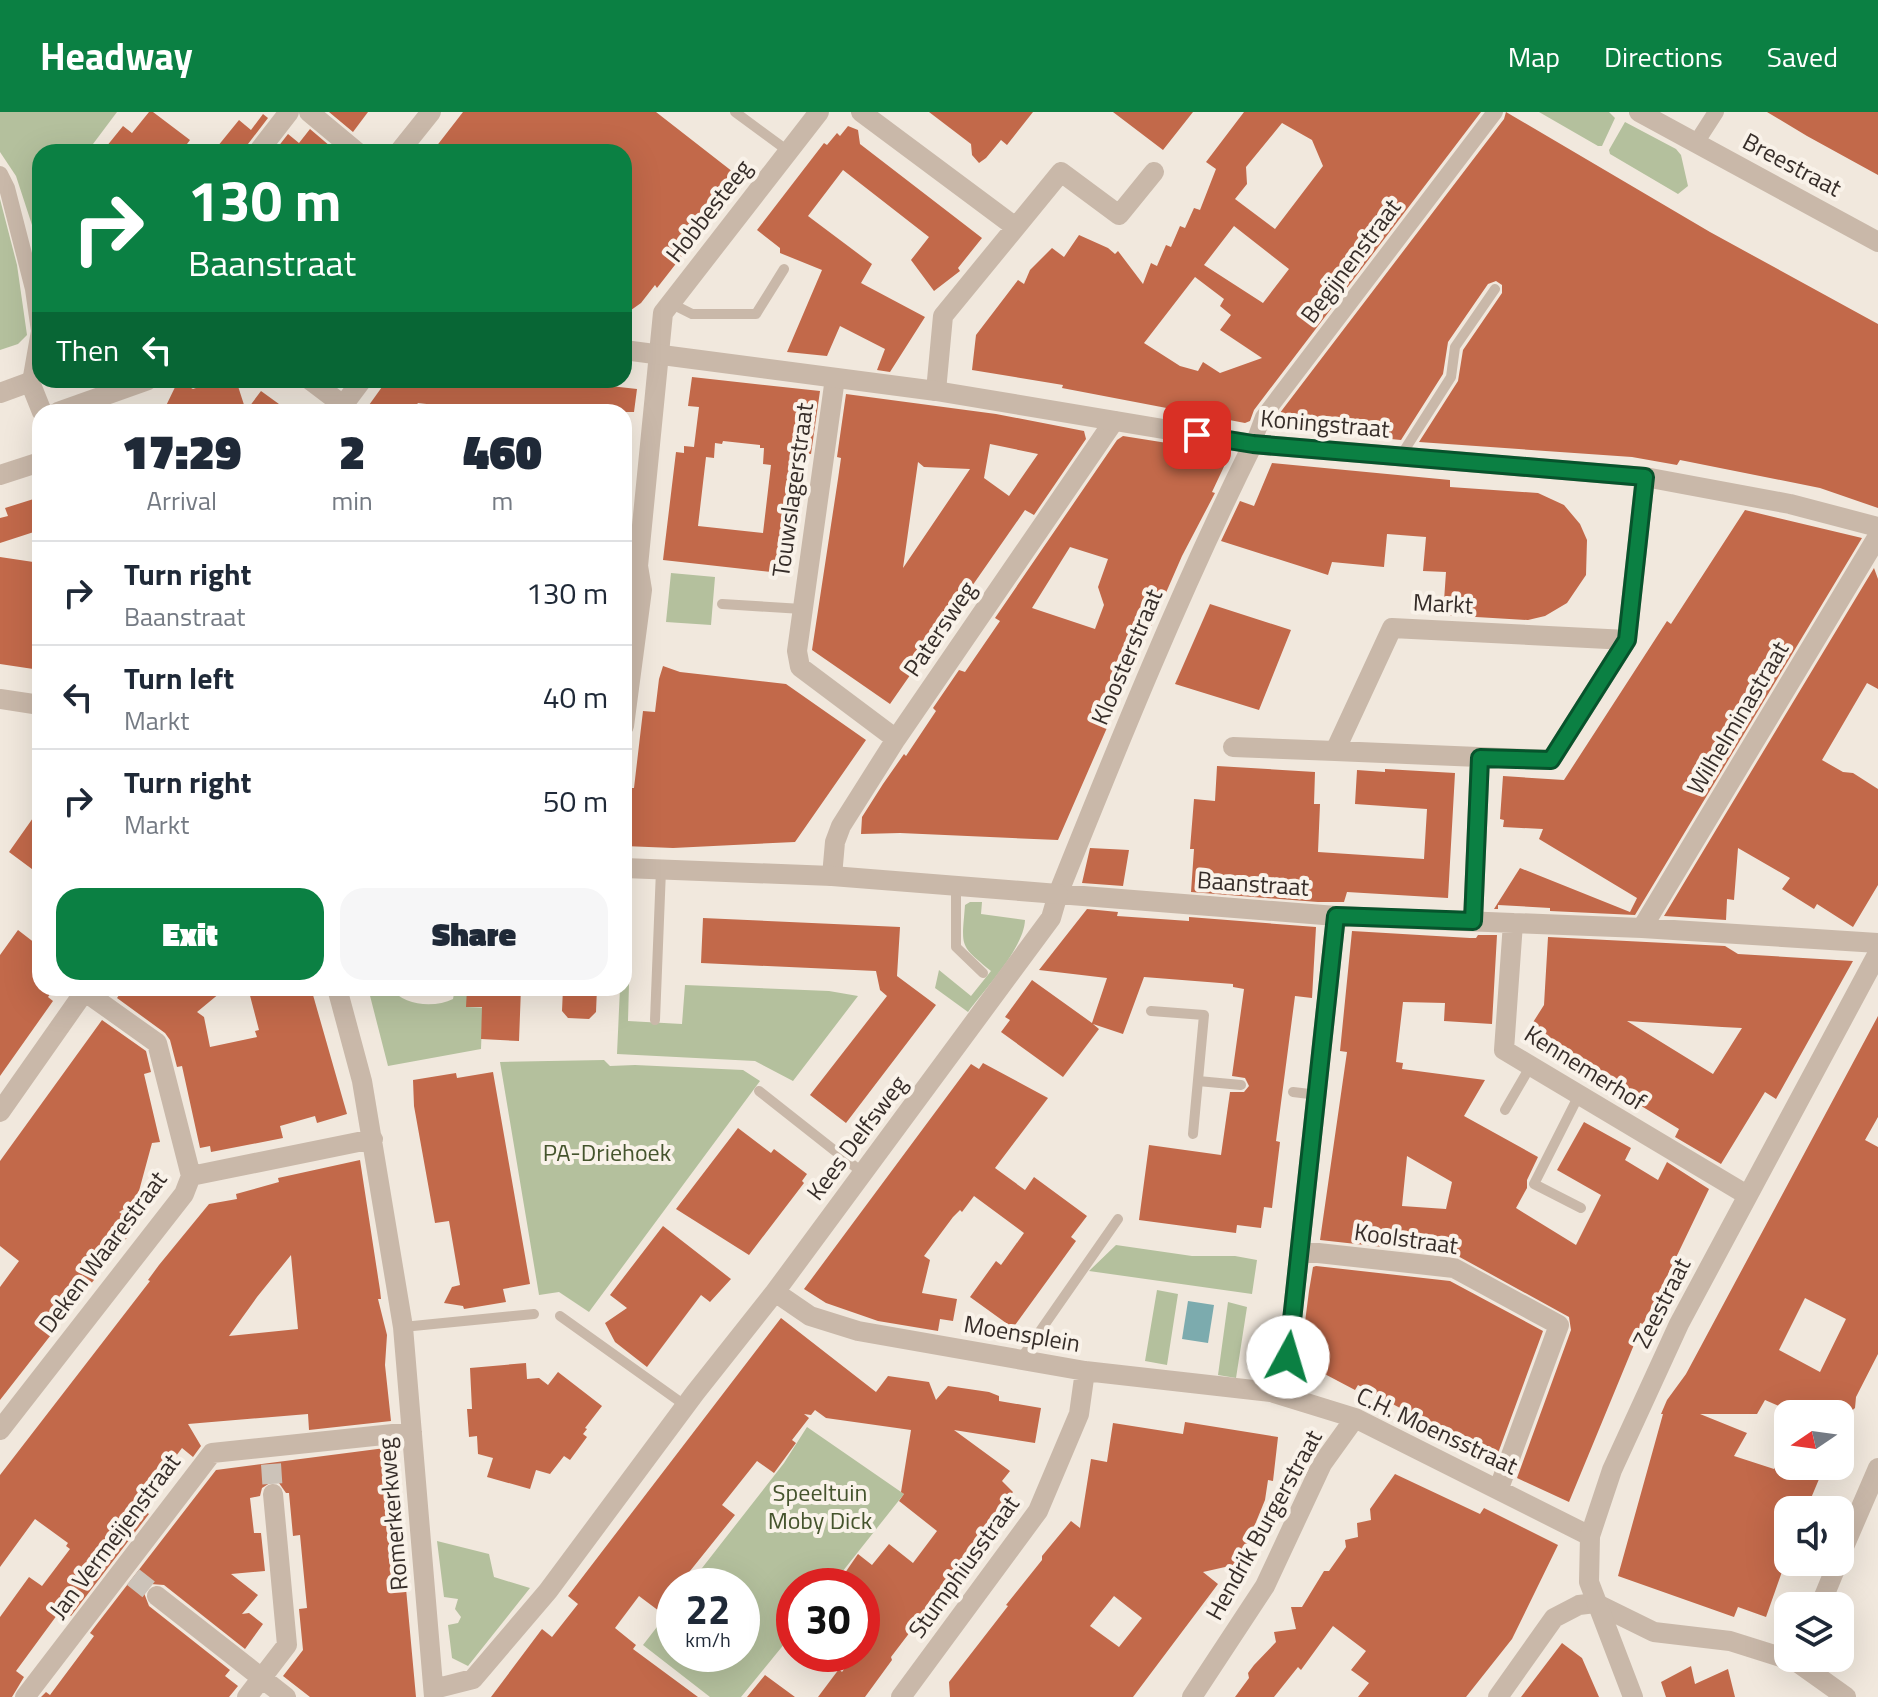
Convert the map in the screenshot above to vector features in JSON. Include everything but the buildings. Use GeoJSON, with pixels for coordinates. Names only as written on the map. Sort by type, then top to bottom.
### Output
{"type":"FeatureCollection","features":[{"type":"Feature","properties":{"kind":"street"},"geometry":{"type":"LineString","coordinates":[[264,144],[289,112]]}},
{"type":"Feature","properties":{"kind":"street"},"geometry":{"type":"LineString","coordinates":[[309,112],[347,144]]}},
{"type":"Feature","properties":{"kind":"street"},"geometry":{"type":"LineString","coordinates":[[405,144],[431,112]]}},
{"type":"Feature","properties":{"kind":"street","name":"Hobbesteeg"},"geometry":{"type":"LineString","coordinates":[[632,558],[663,313],[819,112]]}},
{"type":"Feature","properties":{"kind":"street"},"geometry":{"type":"LineString","coordinates":[[861,112],[1014,226]]}},
{"type":"Feature","properties":{"kind":"street","name":"Begijnenstraat"},"geometry":{"type":"LineString","coordinates":[[1253,444],[1263,417],[1495,112]]}},
{"type":"Feature","properties":{"kind":"street","name":"Breestraat"},"geometry":{"type":"LineString","coordinates":[[1639,112],[1878,242]]}},
{"type":"Feature","properties":{"kind":"street"},"geometry":{"type":"LineString","coordinates":[[1696,143],[1716,112]]}},
{"type":"Feature","properties":{"kind":"street"},"geometry":{"type":"LineString","coordinates":[[936,391],[943,316],[1061,172],[1119,215],[1154,172]]}},
{"type":"Feature","properties":{"kind":"street"},"geometry":{"type":"LineString","coordinates":[[0,174],[7,188],[32,285]]}},
{"type":"Feature","properties":{"kind":"street","name":"Koningstraat"},"geometry":{"type":"LineString","coordinates":[[632,351],[936,391],[1253,444],[1645,477],[1790,504],[1878,527]]}},
{"type":"Feature","properties":{"kind":"street"},"geometry":{"type":"LineString","coordinates":[[32,371],[32,387]]}},
{"type":"Feature","properties":{"kind":"street","name":"Touwslagerstraat"},"geometry":{"type":"LineString","coordinates":[[835,378],[797,651],[800,667],[896,739]]}},
{"type":"Feature","properties":{"kind":"street"},"geometry":{"type":"LineString","coordinates":[[0,393],[30,382]]}},
{"type":"Feature","properties":{"kind":"street"},"geometry":{"type":"LineString","coordinates":[[80,404],[126,388]]}},
{"type":"Feature","properties":{"kind":"street"},"geometry":{"type":"LineString","coordinates":[[318,388],[335,404]]}},
{"type":"Feature","properties":{"kind":"street"},"geometry":{"type":"LineString","coordinates":[[344,404],[356,388]]}},
{"type":"Feature","properties":{"kind":"street","name":"Patersweg"},"geometry":{"type":"LineString","coordinates":[[832,876],[835,842],[841,826],[896,739],[1114,421]]}},
{"type":"Feature","properties":{"kind":"street","name":"Kloosterstraat"},"geometry":{"type":"LineString","coordinates":[[1058,894],[1205,539],[1253,444]]}},
{"type":"Feature","properties":{"kind":"street"},"geometry":{"type":"LineString","coordinates":[[0,475],[32,465]]}},
{"type":"Feature","properties":{"kind":"street"},"geometry":{"type":"LineString","coordinates":[[1233,747],[1551,760],[1627,640],[1645,477]]}},
{"type":"Feature","properties":{"kind":"street","name":"Wilhelminastraat"},"geometry":{"type":"LineString","coordinates":[[1642,928],[1878,536]]}},
{"type":"Feature","properties":{"kind":"street","name":"Hobbesteeg"},"geometry":{"type":"LineString","coordinates":[[632,568],[642,590],[632,666]]}},
{"type":"Feature","properties":{"kind":"street","name":"Markt"},"geometry":{"type":"LineString","coordinates":[[1335,751],[1392,628],[1627,640]]}},
{"type":"Feature","properties":{"kind":"street"},"geometry":{"type":"LineString","coordinates":[[0,699],[32,704]]}},
{"type":"Feature","properties":{"kind":"street"},"geometry":{"type":"LineString","coordinates":[[1473,921],[1480,758]]}},
{"type":"Feature","properties":{"kind":"street","name":"Baanstraat"},"geometry":{"type":"LineString","coordinates":[[632,868],[956,884],[1080,898],[1336,916],[1642,928],[1878,943]]}},
{"type":"Feature","properties":{"kind":"street","name":"Kees Delfsweg"},"geometry":{"type":"LineString","coordinates":[[434,1693],[473,1679],[548,1591],[775,1292],[1051,918],[1058,894]]}},
{"type":"Feature","properties":{"kind":"street"},"geometry":{"type":"LineString","coordinates":[[1271,1392],[1288,1357],[1336,916]]}},
{"type":"Feature","properties":{"kind":"street","name":"Kennemerhof"},"geometry":{"type":"LineString","coordinates":[[1513,923],[1504,1050],[1578,1097],[1747,1195]]}},
{"type":"Feature","properties":{"kind":"street","name":"Zeestraat"},"geometry":{"type":"LineString","coordinates":[[1633,1697],[1589,1582],[1590,1536],[1612,1470],[1646,1392],[1747,1195],[1878,953]]}},
{"type":"Feature","properties":{"kind":"street"},"geometry":{"type":"LineString","coordinates":[[0,1112],[81,996]]}},
{"type":"Feature","properties":{"kind":"street"},"geometry":{"type":"LineString","coordinates":[[93,996],[157,1043],[191,1176]]}},
{"type":"Feature","properties":{"kind":"street","name":"Romerkerkweg"},"geometry":{"type":"LineString","coordinates":[[339,996],[362,1081],[403,1327],[434,1693]]}},
{"type":"Feature","properties":{"kind":"street","name":"Deken Waarestraat"},"geometry":{"type":"LineString","coordinates":[[0,1430],[184,1194],[191,1176],[373,1139]]}},
{"type":"Feature","properties":{"kind":"street","name":"Koolstraat"},"geometry":{"type":"LineString","coordinates":[[1300,1251],[1454,1268],[1559,1325],[1499,1488]]}},
{"type":"Feature","properties":{"kind":"street","name":"Moensplein"},"geometry":{"type":"LineString","coordinates":[[775,1292],[810,1316],[858,1331],[1085,1371],[1271,1392]]}},
{"type":"Feature","properties":{"kind":"street","name":"Stumphiusstraat"},"geometry":{"type":"LineString","coordinates":[[901,1697],[1038,1511],[1079,1414],[1085,1371]]}},
{"type":"Feature","properties":{"kind":"street","name":"C.H. Moensstraat"},"geometry":{"type":"LineString","coordinates":[[1271,1392],[1355,1418],[1590,1536]]}},
{"type":"Feature","properties":{"kind":"street","name":"Hendrik Burgerstraat"},"geometry":{"type":"LineString","coordinates":[[1192,1697],[1265,1586],[1322,1464],[1355,1418]]}},
{"type":"Feature","properties":{"kind":"street","name":"Jan Vermeijenstraat"},"geometry":{"type":"LineString","coordinates":[[25,1697],[128,1574],[212,1453],[270,1455],[412,1432]]}},
{"type":"Feature","properties":{"kind":"street"},"geometry":{"type":"LineString","coordinates":[[1854,1524],[1878,1468]]}},
{"type":"Feature","properties":{"kind":"street"},"geometry":{"type":"LineString","coordinates":[[247,1697],[287,1645],[273,1494]]}},
{"type":"Feature","properties":{"kind":"street"},"geometry":{"type":"LineString","coordinates":[[157,1596],[286,1697]]}},
{"type":"Feature","properties":{"kind":"street"},"geometry":{"type":"LineString","coordinates":[[1498,1697],[1554,1618],[1579,1605],[1595,1603],[1654,1632],[1730,1641],[1774,1653]]}},
{"type":"Feature","properties":{"kind":"street"},"geometry":{"type":"LineString","coordinates":[[1814,1672],[1846,1697]]}},
{"type":"Feature","properties":{"kind":"lane","name":"Hobbesteeg"},"geometry":{"type":"LineString","coordinates":[[735,112],[788,151]]}},
{"type":"Feature","properties":{"kind":"lane"},"geometry":{"type":"LineString","coordinates":[[670,303],[692,314],[756,314],[784,269]]}},
{"type":"Feature","properties":{"kind":"lane"},"geometry":{"type":"LineString","coordinates":[[1400,457],[1451,377],[1455,347],[1495,289]]}},
{"type":"Feature","properties":{"kind":"lane","name":"Touwslagerstraat"},"geometry":{"type":"LineString","coordinates":[[722,604],[802,609]]}},
{"type":"Feature","properties":{"kind":"lane"},"geometry":{"type":"LineString","coordinates":[[655,1020],[661,870]]}},
{"type":"Feature","properties":{"kind":"lane"},"geometry":{"type":"LineString","coordinates":[[956,884],[956,947],[983,973]]}},
{"type":"Feature","properties":{"kind":"lane"},"geometry":{"type":"LineString","coordinates":[[1151,1011],[1204,1015],[1193,1134]]}},
{"type":"Feature","properties":{"kind":"lane"},"geometry":{"type":"LineString","coordinates":[[1505,1110],[1530,1067]]}},
{"type":"Feature","properties":{"kind":"lane"},"geometry":{"type":"LineString","coordinates":[[1198,1081],[1241,1085]]}},
{"type":"Feature","properties":{"kind":"lane"},"geometry":{"type":"LineString","coordinates":[[759,1091],[863,1173]]}},
{"type":"Feature","properties":{"kind":"lane"},"geometry":{"type":"LineString","coordinates":[[1293,1092],[1318,1095]]}},
{"type":"Feature","properties":{"kind":"lane"},"geometry":{"type":"LineString","coordinates":[[1578,1097],[1534,1184],[1581,1208]]}},
{"type":"Feature","properties":{"kind":"lane"},"geometry":{"type":"LineString","coordinates":[[1020,1360],[1118,1219]]}},
{"type":"Feature","properties":{"kind":"lane"},"geometry":{"type":"LineString","coordinates":[[403,1327],[534,1314]]}},
{"type":"Feature","properties":{"kind":"lane"},"geometry":{"type":"LineString","coordinates":[[560,1316],[686,1406]]}},
{"type":"Feature","properties":{"kind":"green space"},"geometry":{"type":"Polygon","coordinates":[[[0,112],[117,112],[93,144],[32,144],[32,225],[16,176],[0,152],[0,112]]]}},
{"type":"Feature","properties":{"kind":"green space"},"geometry":{"type":"Polygon","coordinates":[[[1539,112],[1609,112],[1615,118],[1602,146],[1598,146],[1539,112]]]}},
{"type":"Feature","properties":{"kind":"green space"},"geometry":{"type":"Polygon","coordinates":[[[1625,122],[1676,149],[1681,155],[1688,186],[1678,194],[1610,154],[1609,150],[1625,122]]]}},
{"type":"Feature","properties":{"kind":"green space"},"geometry":{"type":"Polygon","coordinates":[[[0,199],[17,265],[27,335],[18,344],[0,350],[0,199]]]}},
{"type":"Feature","properties":{"kind":"green space"},"geometry":{"type":"Polygon","coordinates":[[[671,573],[715,577],[711,625],[666,622],[671,573]]]}},
{"type":"Feature","properties":{"kind":"green space"},"geometry":{"type":"Polygon","coordinates":[[[982,902],[981,914],[1025,920],[1011,955],[968,1012],[935,988],[939,970],[971,996],[991,971],[964,944],[965,905],[982,902]]]}},
{"type":"Feature","properties":{"kind":"green space"},"geometry":{"type":"Polygon","coordinates":[[[685,985],[829,991],[858,996],[793,1081],[755,1061],[617,1054],[620,996],[629,996],[628,1021],[682,1024],[685,985]]]}},
{"type":"Feature","properties":{"kind":"green space"},"geometry":{"type":"Polygon","coordinates":[[[370,996],[399,996],[420,1004],[437,1004],[453,999],[454,996],[467,996],[467,1007],[489,1008],[482,1022],[481,1049],[388,1066],[370,996]]]}},
{"type":"Feature","properties":{"kind":"green space","name":"PA-Driehoek"},"geometry":{"type":"Polygon","coordinates":[[[604,1060],[610,1066],[743,1070],[760,1081],[589,1312],[559,1292],[539,1295],[500,1062],[604,1060]]]}},
{"type":"Feature","properties":{"kind":"green space"},"geometry":{"type":"Polygon","coordinates":[[[1116,1245],[1192,1256],[1235,1256],[1257,1260],[1252,1294],[1089,1271],[1116,1245]]]}},
{"type":"Feature","properties":{"kind":"green space"},"geometry":{"type":"Polygon","coordinates":[[[1157,1290],[1178,1294],[1167,1365],[1145,1361],[1157,1290]]]}},
{"type":"Feature","properties":{"kind":"green space"},"geometry":{"type":"Polygon","coordinates":[[[1228,1302],[1247,1307],[1236,1378],[1218,1375],[1228,1302]]]}},
{"type":"Feature","properties":{"kind":"green space","name":"Speeltuin Moby Dick"},"geometry":{"type":"Polygon","coordinates":[[[807,1427],[904,1494],[845,1568],[776,1568],[776,1654],[741,1697],[710,1697],[678,1672],[760,1672],[760,1568],[702,1568],[784,1463],[807,1427]]]}},
{"type":"Feature","properties":{"kind":"green space"},"geometry":{"type":"Polygon","coordinates":[[[437,1541],[489,1554],[494,1577],[530,1588],[468,1666],[452,1658],[448,1625],[458,1623],[461,1617],[455,1609],[458,1599],[444,1597],[437,1541]]]}},
{"type":"Feature","properties":{"kind":"green space","name":"Speeltuin Moby Dick"},"geometry":{"type":"Polygon","coordinates":[[[656,1628],[656,1655],[643,1645],[656,1628]]]}},
{"type":"Feature","properties":{"kind":"water"},"geometry":{"type":"Polygon","coordinates":[[[1188,1301],[1214,1305],[1208,1343],[1182,1339],[1188,1301]]]}},
{"type":"Feature","properties":{"kind":"tunnel"},"geometry":{"type":"LineString","coordinates":[[271,1464],[273,1494]]}},
{"type":"Feature","properties":{"kind":"tunnel"},"geometry":{"type":"LineString","coordinates":[[133,1577],[157,1596]]}},
{"type":"Feature","properties":{"kind":"route"},"geometry":{"type":"LineString","coordinates":[[1197,435],[1253,444],[1645,477],[1627,640],[1551,760],[1480,758],[1473,921],[1336,916],[1288,1357]]}}]}
